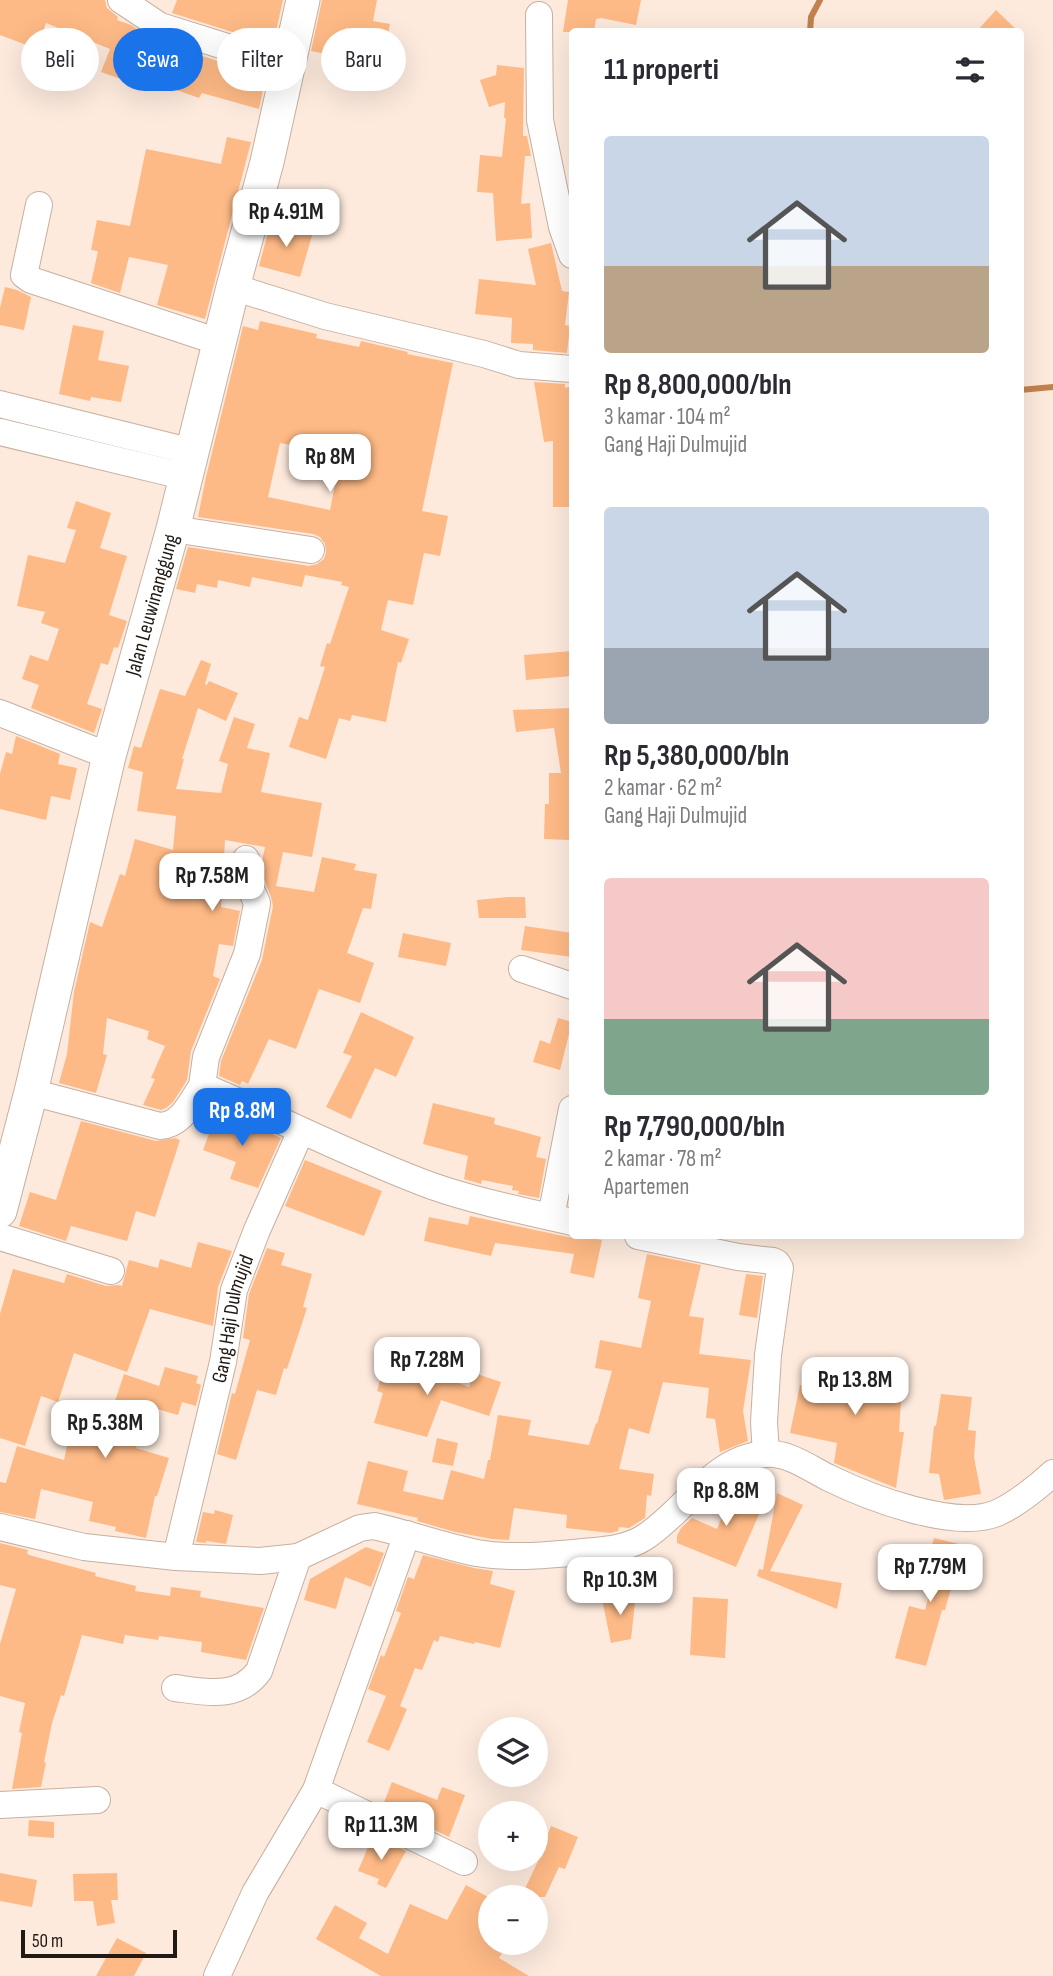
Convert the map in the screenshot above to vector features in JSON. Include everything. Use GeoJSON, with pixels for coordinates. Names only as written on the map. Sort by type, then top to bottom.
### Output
{"type":"FeatureCollection","features":[{"type":"Feature","properties":{"kind":"main road","name":"Jalan Leuwinanggung"},"geometry":{"type":"LineString","coordinates":[[297,28],[303,0]]}},
{"type":"Feature","properties":{"kind":"main road","name":"Jalan Leuwinanggung"},"geometry":{"type":"LineString","coordinates":[[3,1190],[31,1092],[109,756],[190,464],[283,91]]}},
{"type":"Feature","properties":{"kind":"street"},"geometry":{"type":"LineString","coordinates":[[121,0],[160,26],[217,44]]}},
{"type":"Feature","properties":{"kind":"street"},"geometry":{"type":"LineString","coordinates":[[538,15],[540,120],[562,226],[569,246]]}},
{"type":"Feature","properties":{"kind":"street"},"geometry":{"type":"LineString","coordinates":[[39,205],[24,275],[31,280],[219,342]]}},
{"type":"Feature","properties":{"kind":"street"},"geometry":{"type":"LineString","coordinates":[[233,287],[325,316],[519,365],[569,369]]}},
{"type":"Feature","properties":{"kind":"street"},"geometry":{"type":"LineString","coordinates":[[0,404],[190,464]]}},
{"type":"Feature","properties":{"kind":"street"},"geometry":{"type":"LineString","coordinates":[[0,432],[190,464]]}},
{"type":"Feature","properties":{"kind":"street"},"geometry":{"type":"LineString","coordinates":[[173,529],[311,550]]}},
{"type":"Feature","properties":{"kind":"street"},"geometry":{"type":"LineString","coordinates":[[0,713],[109,756]]}},
{"type":"Feature","properties":{"kind":"street"},"geometry":{"type":"LineString","coordinates":[[31,1092],[160,1126],[169,1125],[181,1116],[202,1086],[206,1057],[247,954],[257,903],[247,880],[246,859]]}},
{"type":"Feature","properties":{"kind":"street"},"geometry":{"type":"LineString","coordinates":[[522,969],[569,985]]}},
{"type":"Feature","properties":{"kind":"street"},"geometry":{"type":"LineString","coordinates":[[202,1086],[329,1144],[433,1186],[493,1205],[562,1219],[569,1142]]}},
{"type":"Feature","properties":{"kind":"street","name":"Gang Haji Dulmujid"},"geometry":{"type":"LineString","coordinates":[[176,1556],[222,1362],[234,1290],[257,1230],[301,1131]]}},
{"type":"Feature","properties":{"kind":"street"},"geometry":{"type":"LineString","coordinates":[[0,1237],[111,1270]]}},
{"type":"Feature","properties":{"kind":"street"},"geometry":{"type":"LineString","coordinates":[[652,1239],[738,1257],[769,1248],[777,1263],[780,1273],[768,1355],[764,1422],[766,1454]]}},
{"type":"Feature","properties":{"kind":"street"},"geometry":{"type":"LineString","coordinates":[[0,1527],[84,1547],[260,1561],[298,1557],[360,1528],[374,1526],[478,1553],[508,1556],[573,1553],[619,1547],[643,1539],[665,1522],[704,1483],[731,1463],[766,1454],[792,1458],[867,1494],[947,1517],[979,1517],[997,1513],[1040,1485],[1053,1473]]}},
{"type":"Feature","properties":{"kind":"street"},"geometry":{"type":"LineString","coordinates":[[217,1976],[254,1893],[316,1790],[407,1534]]}},
{"type":"Feature","properties":{"kind":"street"},"geometry":{"type":"LineString","coordinates":[[175,1688],[212,1693],[228,1692],[252,1681],[259,1671],[298,1557]]}},
{"type":"Feature","properties":{"kind":"street"},"geometry":{"type":"LineString","coordinates":[[316,1790],[464,1862]]}},
{"type":"Feature","properties":{"kind":"street"},"geometry":{"type":"LineString","coordinates":[[0,1805],[97,1800]]}},
{"type":"Feature","properties":{"kind":"building"},"geometry":{"type":"Polygon","coordinates":[[[0,0],[105,0],[107,8],[118,17],[117,20],[135,28],[113,28],[113,76],[101,72],[110,49],[99,45],[99,28],[58,28],[46,23],[44,28],[21,28],[21,43],[0,35],[0,0]]]}},
{"type":"Feature","properties":{"kind":"building"},"geometry":{"type":"Polygon","coordinates":[[[177,0],[283,0],[277,28],[219,28],[172,13],[177,0]]]}},
{"type":"Feature","properties":{"kind":"building"},"geometry":{"type":"Polygon","coordinates":[[[322,0],[377,0],[373,21],[390,24],[389,28],[321,28],[321,53],[311,51],[322,0]]]}},
{"type":"Feature","properties":{"kind":"building"},"geometry":{"type":"Polygon","coordinates":[[[568,0],[641,0],[636,25],[601,18],[596,19],[595,28],[569,28],[569,32],[563,32],[568,0]]]}},
{"type":"Feature","properties":{"kind":"building"},"geometry":{"type":"Polygon","coordinates":[[[996,10],[1015,28],[980,28],[996,10]]]}},
{"type":"Feature","properties":{"kind":"building"},"geometry":{"type":"Polygon","coordinates":[[[203,56],[217,61],[217,91],[263,91],[259,109],[202,93],[199,98],[179,91],[203,91],[203,56]]]}},
{"type":"Feature","properties":{"kind":"building"},"geometry":{"type":"Polygon","coordinates":[[[497,65],[524,68],[523,136],[527,136],[531,156],[525,156],[521,204],[530,203],[532,238],[496,241],[493,193],[477,192],[480,155],[502,157],[505,102],[489,107],[480,80],[496,75],[497,65]]]}},
{"type":"Feature","properties":{"kind":"building"},"geometry":{"type":"Polygon","coordinates":[[[227,137],[251,142],[205,319],[157,305],[168,265],[129,257],[120,293],[91,283],[98,251],[91,250],[97,220],[130,226],[146,149],[221,164],[227,137]]]}},
{"type":"Feature","properties":{"kind":"building"},"geometry":{"type":"Polygon","coordinates":[[[271,221],[313,232],[300,277],[259,266],[271,221]]]}},
{"type":"Feature","properties":{"kind":"building"},"geometry":{"type":"Polygon","coordinates":[[[551,243],[562,291],[569,292],[565,325],[569,326],[567,353],[533,350],[533,344],[511,343],[512,318],[475,314],[479,279],[536,285],[528,249],[551,243]]]}},
{"type":"Feature","properties":{"kind":"building"},"geometry":{"type":"Polygon","coordinates":[[[5,287],[31,297],[24,330],[0,325],[0,308],[5,287]]]}},
{"type":"Feature","properties":{"kind":"building"},"geometry":{"type":"Polygon","coordinates":[[[260,321],[317,334],[316,338],[359,347],[361,341],[453,363],[422,511],[448,516],[440,556],[424,553],[413,605],[388,600],[381,630],[409,639],[401,663],[398,662],[386,722],[352,715],[350,721],[339,718],[326,759],[289,747],[299,717],[308,720],[325,667],[320,666],[327,643],[330,644],[349,587],[341,585],[342,582],[305,575],[302,587],[252,577],[250,587],[218,580],[217,588],[197,584],[195,593],[176,589],[188,547],[309,566],[324,559],[326,553],[325,544],[320,537],[313,534],[198,517],[243,326],[258,330],[260,321]],[[280,443],[268,497],[330,510],[341,455],[280,443]]]}},
{"type":"Feature","properties":{"kind":"building"},"geometry":{"type":"Polygon","coordinates":[[[73,325],[104,331],[98,360],[129,366],[121,402],[91,397],[90,401],[59,394],[73,325]]]}},
{"type":"Feature","properties":{"kind":"building"},"geometry":{"type":"Polygon","coordinates":[[[534,382],[565,384],[565,388],[569,387],[569,507],[553,507],[553,441],[544,442],[534,382]]]}},
{"type":"Feature","properties":{"kind":"building"},"geometry":{"type":"Polygon","coordinates":[[[76,501],[111,513],[100,548],[127,556],[109,615],[127,621],[118,648],[114,647],[108,665],[101,663],[87,704],[102,709],[94,733],[31,708],[39,685],[22,679],[30,655],[48,661],[59,629],[41,623],[45,612],[17,606],[28,555],[65,563],[76,530],[67,528],[76,501]]]}},
{"type":"Feature","properties":{"kind":"building"},"geometry":{"type":"Polygon","coordinates":[[[569,651],[569,676],[526,680],[524,655],[569,651]]]}},
{"type":"Feature","properties":{"kind":"building"},"geometry":{"type":"Polygon","coordinates":[[[201,660],[211,664],[205,684],[209,681],[238,693],[226,721],[198,708],[176,789],[221,793],[228,764],[219,761],[234,717],[255,724],[247,748],[270,753],[261,792],[322,803],[312,857],[283,852],[276,886],[314,892],[322,857],[356,864],[354,870],[377,874],[371,909],[363,908],[347,953],[374,963],[360,1003],[319,989],[296,1049],[269,1039],[248,1084],[242,1081],[240,1085],[219,1076],[221,1061],[262,960],[273,906],[263,876],[265,847],[225,840],[221,907],[240,911],[233,946],[219,944],[213,976],[220,979],[191,1051],[187,1080],[173,1102],[161,1110],[143,1105],[155,1079],[151,1078],[165,1046],[147,1039],[149,1031],[107,1018],[103,1054],[107,1055],[96,1093],[59,1083],[67,1054],[74,992],[90,922],[102,927],[120,874],[125,876],[135,839],[173,850],[176,816],[137,811],[143,772],[128,768],[134,746],[141,748],[160,689],[185,696],[201,660]]]}},
{"type":"Feature","properties":{"kind":"building"},"geometry":{"type":"Polygon","coordinates":[[[569,708],[569,840],[544,839],[545,804],[549,804],[549,773],[561,773],[554,728],[516,732],[513,710],[569,708]]]}},
{"type":"Feature","properties":{"kind":"building"},"geometry":{"type":"Polygon","coordinates":[[[16,736],[60,754],[58,764],[77,768],[70,800],[51,796],[46,820],[0,809],[0,774],[6,752],[12,754],[16,736]]]}},
{"type":"Feature","properties":{"kind":"building"},"geometry":{"type":"Polygon","coordinates":[[[525,897],[526,918],[479,918],[477,900],[525,897]]]}},
{"type":"Feature","properties":{"kind":"building"},"geometry":{"type":"Polygon","coordinates":[[[525,926],[569,933],[569,957],[521,950],[525,926]]]}},
{"type":"Feature","properties":{"kind":"building"},"geometry":{"type":"Polygon","coordinates":[[[403,933],[451,943],[446,966],[398,957],[403,933]]]}},
{"type":"Feature","properties":{"kind":"building"},"geometry":{"type":"Polygon","coordinates":[[[361,1012],[414,1037],[396,1077],[375,1068],[351,1119],[326,1107],[352,1056],[343,1053],[361,1012]]]}},
{"type":"Feature","properties":{"kind":"building"},"geometry":{"type":"Polygon","coordinates":[[[558,1018],[569,1021],[569,1034],[560,1070],[533,1062],[540,1040],[550,1044],[558,1018]]]}},
{"type":"Feature","properties":{"kind":"building"},"geometry":{"type":"Polygon","coordinates":[[[433,1103],[495,1118],[494,1124],[541,1137],[536,1157],[546,1159],[539,1198],[518,1194],[519,1191],[512,1190],[513,1186],[482,1180],[481,1184],[464,1179],[468,1156],[423,1144],[433,1103]]]}},
{"type":"Feature","properties":{"kind":"building"},"geometry":{"type":"Polygon","coordinates":[[[218,1110],[281,1138],[258,1188],[230,1179],[236,1162],[203,1150],[218,1110]]]}},
{"type":"Feature","properties":{"kind":"building"},"geometry":{"type":"Polygon","coordinates":[[[81,1121],[156,1141],[175,1138],[180,1140],[155,1217],[136,1211],[127,1241],[71,1226],[66,1241],[19,1226],[30,1192],[56,1200],[81,1121]]]}},
{"type":"Feature","properties":{"kind":"building"},"geometry":{"type":"Polygon","coordinates":[[[305,1160],[382,1191],[364,1236],[285,1206],[305,1160]]]}},
{"type":"Feature","properties":{"kind":"building"},"geometry":{"type":"Polygon","coordinates":[[[470,1216],[569,1239],[602,1240],[594,1278],[570,1273],[574,1254],[495,1243],[491,1256],[424,1241],[429,1217],[468,1225],[470,1216]]]}},
{"type":"Feature","properties":{"kind":"building"},"geometry":{"type":"Polygon","coordinates":[[[198,1242],[232,1251],[218,1287],[213,1326],[150,1309],[127,1372],[74,1353],[58,1402],[41,1396],[25,1446],[0,1438],[0,1314],[13,1269],[64,1283],[67,1274],[106,1286],[122,1286],[129,1260],[158,1268],[160,1259],[191,1268],[198,1242]]]}},
{"type":"Feature","properties":{"kind":"building"},"geometry":{"type":"Polygon","coordinates":[[[267,1248],[285,1253],[281,1265],[312,1274],[303,1307],[307,1308],[287,1369],[284,1368],[276,1395],[257,1390],[236,1460],[217,1454],[232,1393],[235,1394],[250,1340],[243,1338],[249,1294],[267,1248]]]}},
{"type":"Feature","properties":{"kind":"building"},"geometry":{"type":"Polygon","coordinates":[[[647,1254],[701,1265],[689,1316],[704,1318],[699,1354],[751,1360],[743,1411],[748,1441],[720,1452],[715,1419],[706,1418],[709,1388],[663,1382],[649,1434],[629,1428],[619,1469],[654,1474],[651,1496],[647,1495],[645,1518],[629,1528],[619,1527],[618,1531],[610,1533],[566,1528],[567,1515],[514,1508],[509,1540],[492,1539],[455,1532],[417,1521],[418,1518],[357,1504],[368,1461],[408,1471],[403,1491],[443,1500],[451,1470],[484,1479],[498,1415],[531,1420],[528,1435],[589,1445],[612,1371],[595,1368],[600,1340],[641,1348],[651,1301],[638,1298],[647,1254]]]}},
{"type":"Feature","properties":{"kind":"building"},"geometry":{"type":"Polygon","coordinates":[[[746,1274],[763,1276],[757,1318],[739,1315],[746,1274]]]}},
{"type":"Feature","properties":{"kind":"building"},"geometry":{"type":"Polygon","coordinates":[[[386,1359],[469,1387],[474,1373],[501,1382],[489,1416],[441,1400],[427,1437],[374,1423],[383,1393],[377,1391],[386,1359]]]}},
{"type":"Feature","properties":{"kind":"building"},"geometry":{"type":"Polygon","coordinates":[[[847,1361],[870,1364],[869,1370],[903,1371],[899,1432],[904,1432],[896,1488],[834,1463],[837,1443],[790,1433],[800,1385],[808,1387],[814,1363],[846,1370],[847,1361]]]}},
{"type":"Feature","properties":{"kind":"building"},"geometry":{"type":"Polygon","coordinates":[[[165,1367],[198,1376],[196,1383],[201,1385],[196,1406],[182,1402],[178,1415],[150,1407],[136,1448],[169,1458],[155,1496],[146,1538],[115,1531],[116,1527],[89,1521],[93,1502],[41,1489],[35,1519],[0,1512],[0,1482],[6,1483],[17,1446],[64,1460],[72,1424],[105,1431],[124,1374],[159,1386],[165,1367]]]}},
{"type":"Feature","properties":{"kind":"building"},"geometry":{"type":"Polygon","coordinates":[[[941,1394],[972,1397],[968,1430],[976,1431],[974,1457],[981,1494],[944,1500],[939,1474],[929,1473],[934,1426],[941,1394]]]}},
{"type":"Feature","properties":{"kind":"building"},"geometry":{"type":"Polygon","coordinates":[[[437,1438],[458,1443],[453,1466],[432,1462],[437,1438]]]}},
{"type":"Feature","properties":{"kind":"building"},"geometry":{"type":"Polygon","coordinates":[[[736,1484],[767,1496],[736,1567],[677,1543],[681,1528],[692,1518],[717,1529],[736,1484]]]}},
{"type":"Feature","properties":{"kind":"building"},"geometry":{"type":"Polygon","coordinates":[[[777,1493],[803,1505],[770,1571],[842,1583],[837,1609],[757,1576],[759,1569],[763,1570],[777,1493]]]}},
{"type":"Feature","properties":{"kind":"building"},"geometry":{"type":"Polygon","coordinates":[[[215,1510],[233,1515],[226,1544],[196,1542],[203,1512],[214,1514],[215,1510]]]}},
{"type":"Feature","properties":{"kind":"building"},"geometry":{"type":"Polygon","coordinates":[[[934,1538],[963,1545],[926,1666],[895,1658],[909,1606],[925,1610],[935,1572],[925,1570],[934,1538]]]}},
{"type":"Feature","properties":{"kind":"building"},"geometry":{"type":"Polygon","coordinates":[[[0,1543],[28,1550],[29,1555],[96,1573],[95,1576],[136,1586],[135,1591],[170,1596],[171,1587],[201,1591],[200,1597],[264,1608],[246,1660],[201,1652],[202,1642],[125,1635],[123,1644],[82,1635],[64,1696],[61,1695],[52,1723],[41,1787],[12,1789],[25,1703],[0,1696],[0,1644],[16,1589],[0,1585],[0,1543]]]}},
{"type":"Feature","properties":{"kind":"building"},"geometry":{"type":"Polygon","coordinates":[[[366,1547],[384,1553],[371,1587],[345,1577],[336,1609],[304,1600],[310,1579],[366,1547]]]}},
{"type":"Feature","properties":{"kind":"building"},"geometry":{"type":"Polygon","coordinates":[[[423,1555],[493,1571],[490,1584],[515,1591],[500,1648],[440,1636],[438,1642],[434,1640],[422,1670],[415,1668],[400,1706],[407,1709],[389,1751],[367,1742],[386,1696],[368,1689],[401,1613],[396,1611],[408,1577],[414,1579],[423,1555]]]}},
{"type":"Feature","properties":{"kind":"building"},"geometry":{"type":"Polygon","coordinates":[[[636,1593],[631,1639],[611,1643],[602,1599],[636,1593]]]}},
{"type":"Feature","properties":{"kind":"building"},"geometry":{"type":"Polygon","coordinates":[[[693,1597],[728,1599],[725,1658],[690,1655],[693,1597]]]}},
{"type":"Feature","properties":{"kind":"building"},"geometry":{"type":"Polygon","coordinates":[[[392,1782],[437,1800],[442,1787],[465,1795],[449,1837],[383,1805],[392,1782]]]}},
{"type":"Feature","properties":{"kind":"building"},"geometry":{"type":"Polygon","coordinates":[[[29,1820],[54,1822],[54,1838],[28,1836],[29,1820]]]}},
{"type":"Feature","properties":{"kind":"building"},"geometry":{"type":"Polygon","coordinates":[[[551,1826],[578,1837],[565,1869],[559,1867],[548,1891],[548,1885],[527,1885],[533,1871],[548,1871],[548,1834],[551,1826]]]}},
{"type":"Feature","properties":{"kind":"building"},"geometry":{"type":"Polygon","coordinates":[[[371,1840],[390,1849],[392,1844],[406,1851],[386,1888],[377,1884],[379,1879],[358,1871],[371,1840]]]}},
{"type":"Feature","properties":{"kind":"building"},"geometry":{"type":"Polygon","coordinates":[[[0,1873],[37,1880],[32,1907],[0,1901],[0,1873]]]}},
{"type":"Feature","properties":{"kind":"building"},"geometry":{"type":"Polygon","coordinates":[[[117,1873],[118,1900],[111,1900],[115,1923],[97,1926],[93,1901],[74,1901],[73,1874],[117,1873]]]}},
{"type":"Feature","properties":{"kind":"building"},"geometry":{"type":"Polygon","coordinates":[[[466,1885],[478,1892],[478,1955],[501,1955],[499,1958],[529,1976],[381,1976],[316,1939],[335,1905],[367,1923],[359,1938],[388,1954],[410,1904],[447,1920],[466,1885]]]}},
{"type":"Feature","properties":{"kind":"building"},"geometry":{"type":"Polygon","coordinates":[[[117,1938],[146,1953],[134,1976],[96,1976],[117,1938]]]}},
{"type":"Feature","properties":{"kind":"waterway"},"geometry":{"type":"LineString","coordinates":[[810,28],[811,17],[820,0]]}},
{"type":"Feature","properties":{"kind":"waterway"},"geometry":{"type":"LineString","coordinates":[[1024,390],[1053,387]]}}]}
